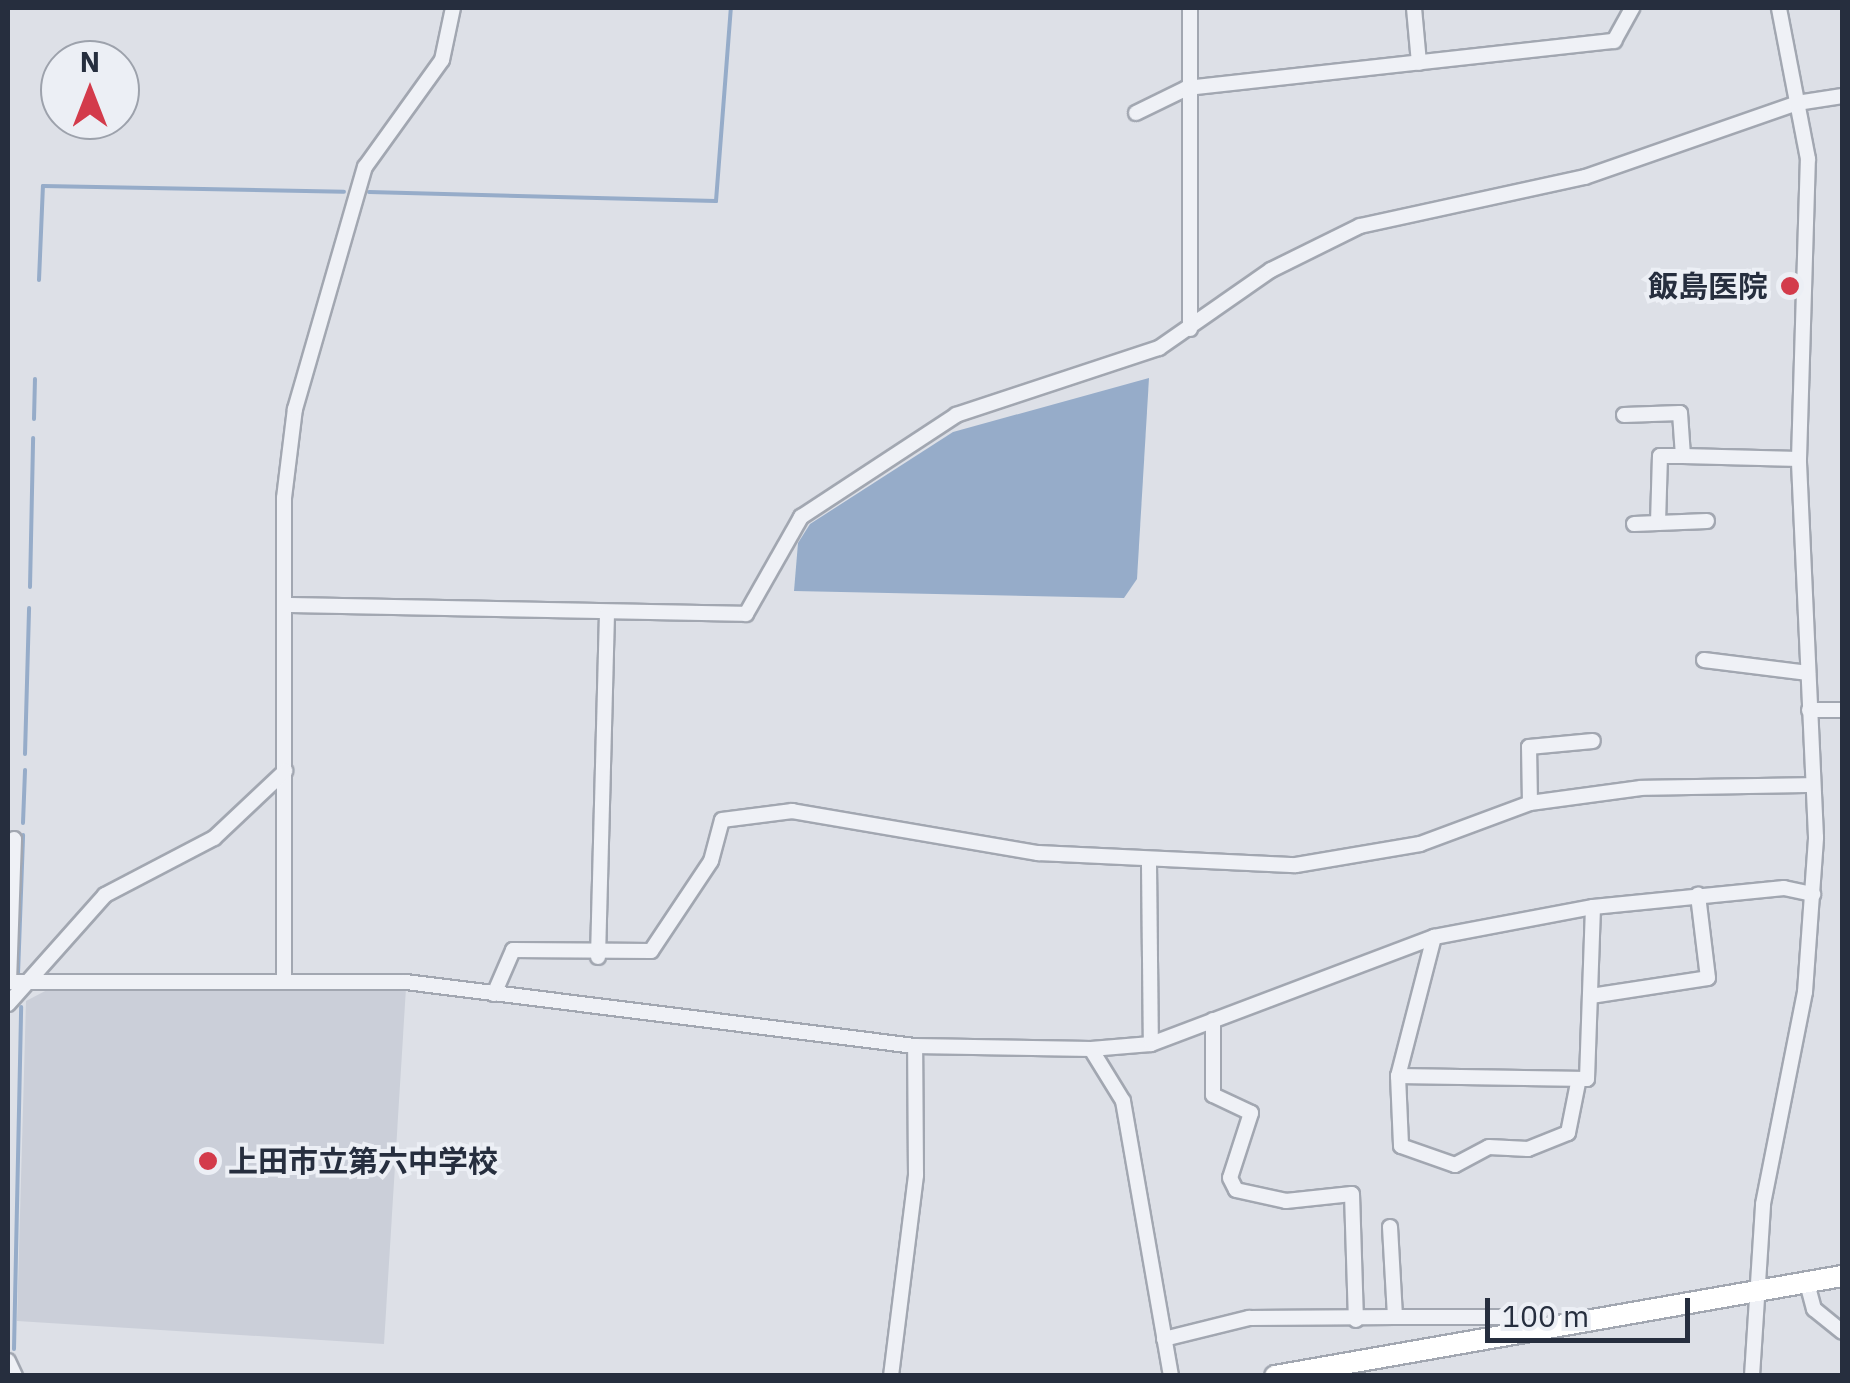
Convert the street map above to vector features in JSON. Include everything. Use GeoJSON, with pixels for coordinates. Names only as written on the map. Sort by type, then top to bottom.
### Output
{"type":"FeatureCollection","features":[{"type":"Feature","properties":{"kind":"highway"},"geometry":{"type":"LineString","coordinates":[[1275,1376],[1506,1337],[1618,1309],[1842,1276]]}},
{"type":"Feature","properties":{"kind":"street"},"geometry":{"type":"LineString","coordinates":[[284,980],[284,498],[301,381],[365,167],[442,60],[453,8]]}},
{"type":"Feature","properties":{"kind":"street"},"geometry":{"type":"LineString","coordinates":[[1190,8],[1190,329]]}},
{"type":"Feature","properties":{"kind":"street"},"geometry":{"type":"LineString","coordinates":[[1414,8],[1419,63]]}},
{"type":"Feature","properties":{"kind":"street"},"geometry":{"type":"LineString","coordinates":[[1136,113],[1187,88],[1614,42],[1632,8]]}},
{"type":"Feature","properties":{"kind":"street"},"geometry":{"type":"LineString","coordinates":[[1752,1376],[1756,1291],[1812,894],[1813,785],[1799,459],[1808,159],[1778,8]]}},
{"type":"Feature","properties":{"kind":"street"},"geometry":{"type":"LineString","coordinates":[[286,605],[746,614],[782,545],[824,498],[956,415],[1108,369],[1190,329],[1271,270],[1360,226],[1584,178],[1797,103],[1842,96]]}},
{"type":"Feature","properties":{"kind":"street"},"geometry":{"type":"LineString","coordinates":[[1624,414],[1680,414],[1683,456]]}},
{"type":"Feature","properties":{"kind":"street"},"geometry":{"type":"LineString","coordinates":[[1658,523],[1660,456],[1799,459]]}},
{"type":"Feature","properties":{"kind":"street"},"geometry":{"type":"LineString","coordinates":[[1634,524],[1707,521]]}},
{"type":"Feature","properties":{"kind":"street"},"geometry":{"type":"LineString","coordinates":[[598,958],[607,613]]}},
{"type":"Feature","properties":{"kind":"street"},"geometry":{"type":"LineString","coordinates":[[1704,660],[1808,673]]}},
{"type":"Feature","properties":{"kind":"street"},"geometry":{"type":"LineString","coordinates":[[1809,710],[1842,710]]}},
{"type":"Feature","properties":{"kind":"street"},"geometry":{"type":"LineString","coordinates":[[1530,803],[1529,746],[1594,741]]}},
{"type":"Feature","properties":{"kind":"street"},"geometry":{"type":"LineString","coordinates":[[13,982],[106,894],[214,838],[285,771]]}},
{"type":"Feature","properties":{"kind":"street"},"geometry":{"type":"LineString","coordinates":[[494,994],[513,950],[598,958],[651,951],[710,861],[722,820],[792,810],[1148,864],[1339,860],[1369,846],[1420,844],[1530,803],[1641,788],[1813,785]]}},
{"type":"Feature","properties":{"kind":"street"},"geometry":{"type":"LineString","coordinates":[[8,1004],[13,982],[14,838]]}},
{"type":"Feature","properties":{"kind":"street"},"geometry":{"type":"LineString","coordinates":[[1148,864],[1151,1044]]}},
{"type":"Feature","properties":{"kind":"street"},"geometry":{"type":"LineString","coordinates":[[13,982],[284,980],[494,994],[915,1046],[1091,1050],[1151,1044],[1434,937],[1593,906],[1698,895],[1812,894]]}},
{"type":"Feature","properties":{"kind":"street"},"geometry":{"type":"LineString","coordinates":[[1591,996],[1708,978],[1698,895]]}},
{"type":"Feature","properties":{"kind":"street"},"geometry":{"type":"LineString","coordinates":[[1398,1076],[1578,1083],[1587,1079],[1593,906]]}},
{"type":"Feature","properties":{"kind":"street"},"geometry":{"type":"LineString","coordinates":[[1434,937],[1398,1076],[1401,1146],[1454,1165],[1489,1146],[1528,1149],[1568,1133],[1578,1083]]}},
{"type":"Feature","properties":{"kind":"street"},"geometry":{"type":"LineString","coordinates":[[1213,1020],[1213,1096],[1251,1113],[1230,1178],[1236,1190],[1286,1201],[1352,1194],[1356,1320]]}},
{"type":"Feature","properties":{"kind":"street"},"geometry":{"type":"LineString","coordinates":[[891,1376],[916,1175],[915,1046]]}},
{"type":"Feature","properties":{"kind":"street"},"geometry":{"type":"LineString","coordinates":[[1091,1050],[1123,1101],[1171,1376]]}},
{"type":"Feature","properties":{"kind":"street"},"geometry":{"type":"LineString","coordinates":[[1390,1227],[1395,1317]]}},
{"type":"Feature","properties":{"kind":"street"},"geometry":{"type":"LineString","coordinates":[[1807,1283],[1814,1308],[1842,1332]]}},
{"type":"Feature","properties":{"kind":"street"},"geometry":{"type":"LineString","coordinates":[[1164,1338],[1249,1318],[1395,1317],[1506,1317],[1506,1337]]}},
{"type":"Feature","properties":{"kind":"street"},"geometry":{"type":"LineString","coordinates":[[8,1361],[15,1376]]}},
{"type":"Feature","properties":{"kind":"shaded area","name":"上田市立第六中学校"},"geometry":{"type":"Polygon","coordinates":[[[406,988],[384,1344],[17,1321],[26,1001],[49,989],[406,988]]]}},
{"type":"Feature","properties":{"kind":"water"},"geometry":{"type":"Polygon","coordinates":[[[1149,378],[1137,579],[1124,598],[794,591],[798,543],[810,524],[953,432],[1149,378]]]}},
{"type":"Feature","properties":{"kind":"waterway"},"geometry":{"type":"LineString","coordinates":[[369,192],[716,201],[731,8]]}},
{"type":"Feature","properties":{"kind":"waterway"},"geometry":{"type":"LineString","coordinates":[[39,280],[43,186],[344,192]]}},
{"type":"Feature","properties":{"kind":"waterway"},"geometry":{"type":"LineString","coordinates":[[34,419],[35,379]]}},
{"type":"Feature","properties":{"kind":"waterway"},"geometry":{"type":"LineString","coordinates":[[30,587],[33,438]]}},
{"type":"Feature","properties":{"kind":"waterway"},"geometry":{"type":"LineString","coordinates":[[25,754],[29,608]]}},
{"type":"Feature","properties":{"kind":"waterway"},"geometry":{"type":"LineString","coordinates":[[23,823],[25,770]]}},
{"type":"Feature","properties":{"kind":"waterway"},"geometry":{"type":"LineString","coordinates":[[18,974],[23,835]]}},
{"type":"Feature","properties":{"kind":"waterway"},"geometry":{"type":"LineString","coordinates":[[14,1349],[21,1007]]}},
{"type":"Feature","properties":{"kind":"place","name":"飯島医院"},"geometry":{"type":"Point","coordinates":[1790,286]}},
{"type":"Feature","properties":{"kind":"place","name":"上田市立第六中学校"},"geometry":{"type":"Point","coordinates":[208,1161]}}]}
